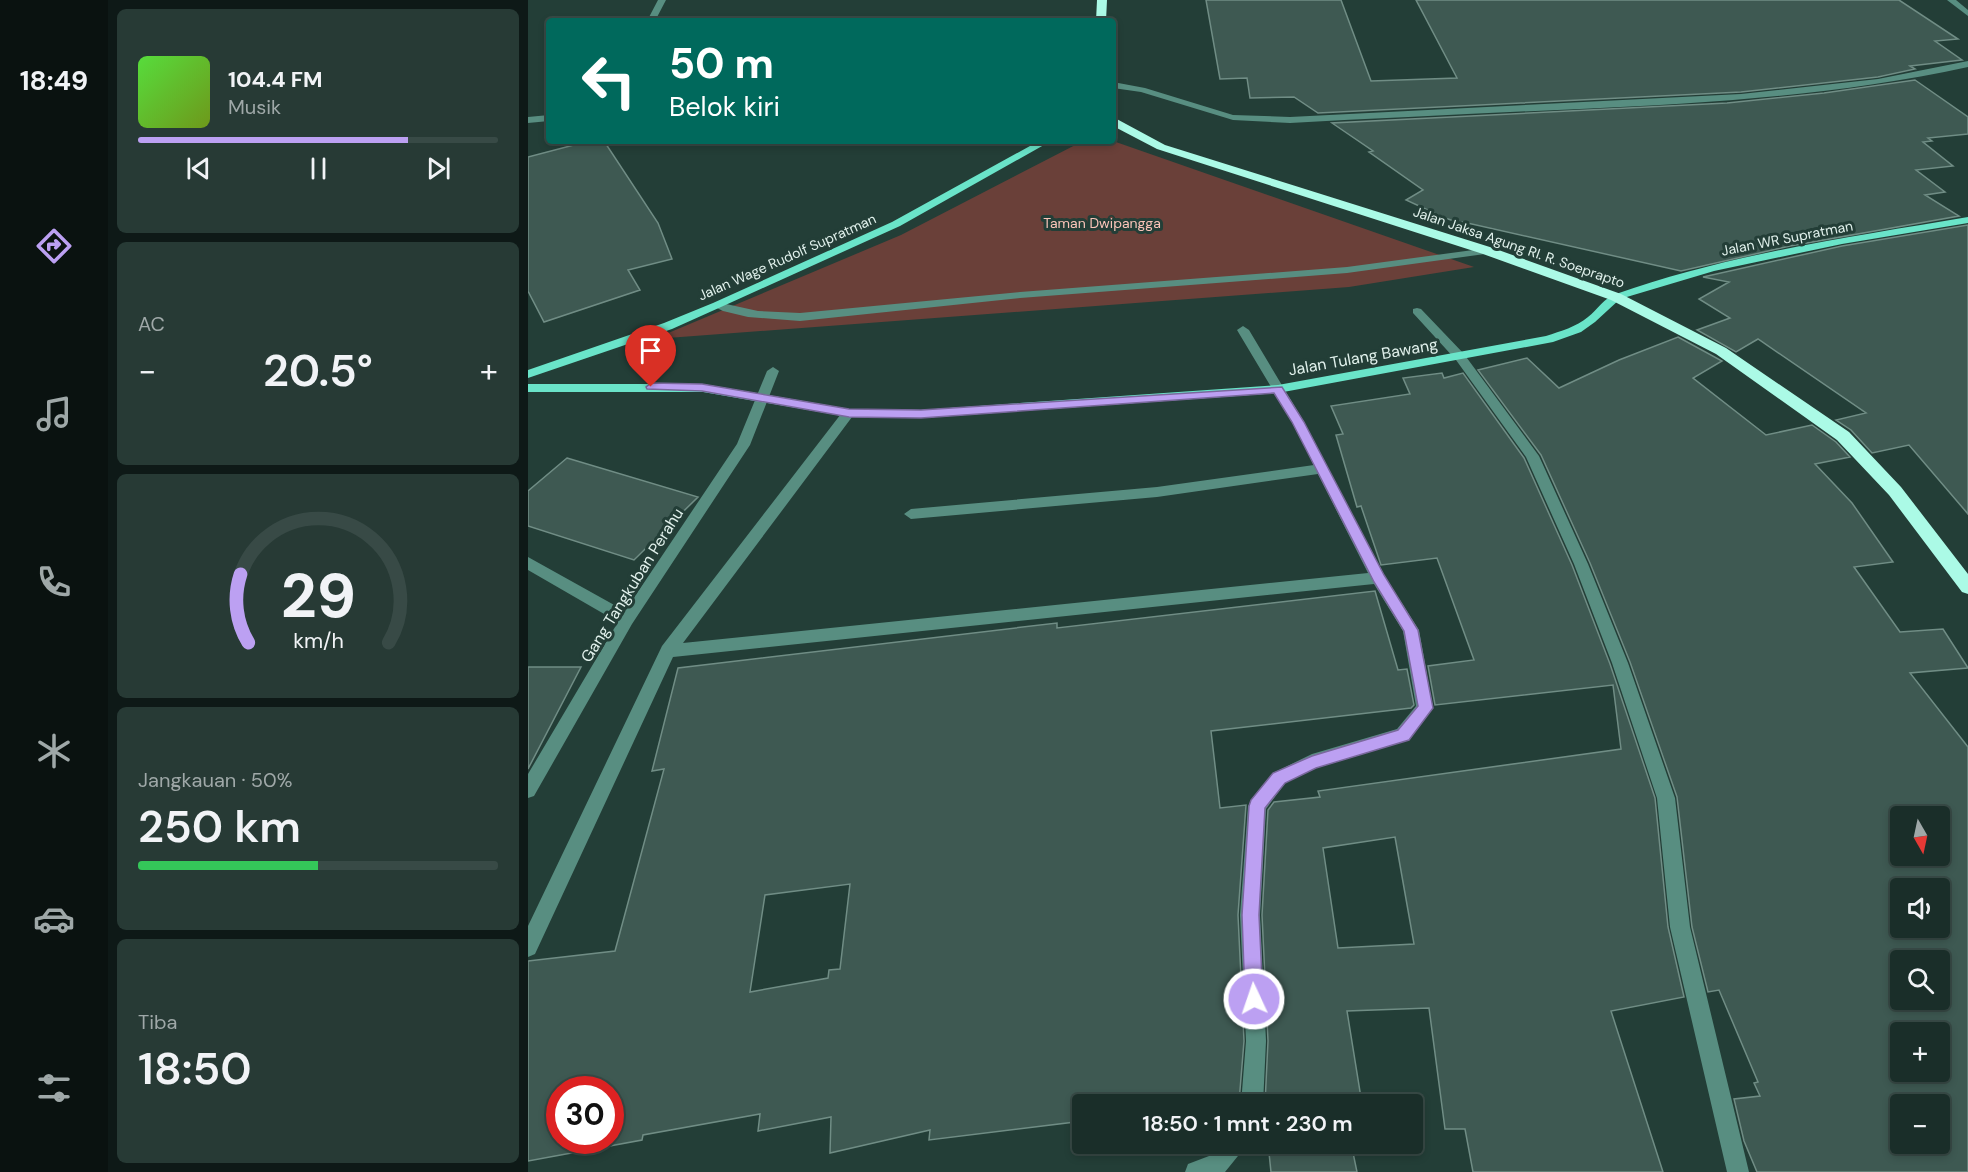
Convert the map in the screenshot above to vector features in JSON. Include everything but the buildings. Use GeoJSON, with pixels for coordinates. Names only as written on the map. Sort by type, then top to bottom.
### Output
{"type":"FeatureCollection","features":[{"type":"Feature","properties":{"kind":"highway"},"geometry":{"type":"LineString","coordinates":[[1101,18],[1102,0]]}},
{"type":"Feature","properties":{"kind":"highway","name":"Jalan Jaksa Agung RI. R. Soeprapto"},"geometry":{"type":"LineString","coordinates":[[1116,122],[1161,147],[1488,251],[1616,297],[1721,351],[1843,436],[1895,491],[1968,586]]}},
{"type":"Feature","properties":{"kind":"main road","name":"Jalan Wage Rudolf Supratman"},"geometry":{"type":"LineString","coordinates":[[528,374],[669,326],[717,305],[896,224],[1041,144]]}},
{"type":"Feature","properties":{"kind":"main road","name":"Jalan WR Supratman"},"geometry":{"type":"LineString","coordinates":[[1616,297],[1712,268],[1842,241],[1968,220]]}},
{"type":"Feature","properties":{"kind":"main road","name":"Jalan Tulang Bawang"},"geometry":{"type":"LineString","coordinates":[[528,388],[702,388],[849,413],[921,414],[1278,389],[1549,339],[1577,329],[1591,320],[1616,297]]}},
{"type":"Feature","properties":{"kind":"street"},"geometry":{"type":"LineString","coordinates":[[653,18],[663,0]]}},
{"type":"Feature","properties":{"kind":"street"},"geometry":{"type":"LineString","coordinates":[[1951,0],[1968,14]]}},
{"type":"Feature","properties":{"kind":"street"},"geometry":{"type":"LineString","coordinates":[[1116,85],[1139,88],[1243,120],[1290,120],[1670,102],[1811,91],[1935,72],[1968,64]]}},
{"type":"Feature","properties":{"kind":"street"},"geometry":{"type":"LineString","coordinates":[[528,120],[546,118]]}},
{"type":"Feature","properties":{"kind":"street"},"geometry":{"type":"LineString","coordinates":[[717,305],[764,317],[800,317],[1020,295],[1347,270],[1488,251]]}},
{"type":"Feature","properties":{"kind":"street"},"geometry":{"type":"LineString","coordinates":[[1417,311],[1460,357],[1532,456],[1581,564],[1620,663],[1666,798],[1680,927],[1738,1172]]}},
{"type":"Feature","properties":{"kind":"street"},"geometry":{"type":"LineString","coordinates":[[1243,330],[1298,422],[1378,578],[1411,630],[1425,708],[1403,735],[1312,762],[1279,778],[1257,806],[1250,915],[1256,1041],[1252,1094]]}},
{"type":"Feature","properties":{"kind":"street","name":"Gang Tangkuban Perahu"},"geometry":{"type":"LineString","coordinates":[[528,790],[627,620],[743,445],[773,371]]}},
{"type":"Feature","properties":{"kind":"street"},"geometry":{"type":"LineString","coordinates":[[528,947],[668,651],[849,413]]}},
{"type":"Feature","properties":{"kind":"street"},"geometry":{"type":"LineString","coordinates":[[911,514],[1157,492],[1322,469]]}},
{"type":"Feature","properties":{"kind":"street"},"geometry":{"type":"LineString","coordinates":[[528,563],[627,620]]}},
{"type":"Feature","properties":{"kind":"street"},"geometry":{"type":"LineString","coordinates":[[668,651],[1378,578]]}},
{"type":"Feature","properties":{"kind":"street"},"geometry":{"type":"LineString","coordinates":[[1196,1172],[1216,1165],[1224,1154]]}},
{"type":"Feature","properties":{"kind":"green space","name":"Taman Dwipangga"},"geometry":{"type":"Polygon","coordinates":[[[1116,142],[1474,267],[1349,287],[654,339],[901,235],[1077,144],[1116,144],[1116,142]]]}},
{"type":"Feature","properties":{"kind":"route"},"geometry":{"type":"LineString","coordinates":[[651,387],[702,388],[849,413],[921,414],[1278,389],[1298,422],[1378,578],[1411,630],[1425,708],[1403,735],[1312,762],[1279,778],[1257,806],[1250,915],[1254,999]]}}]}
